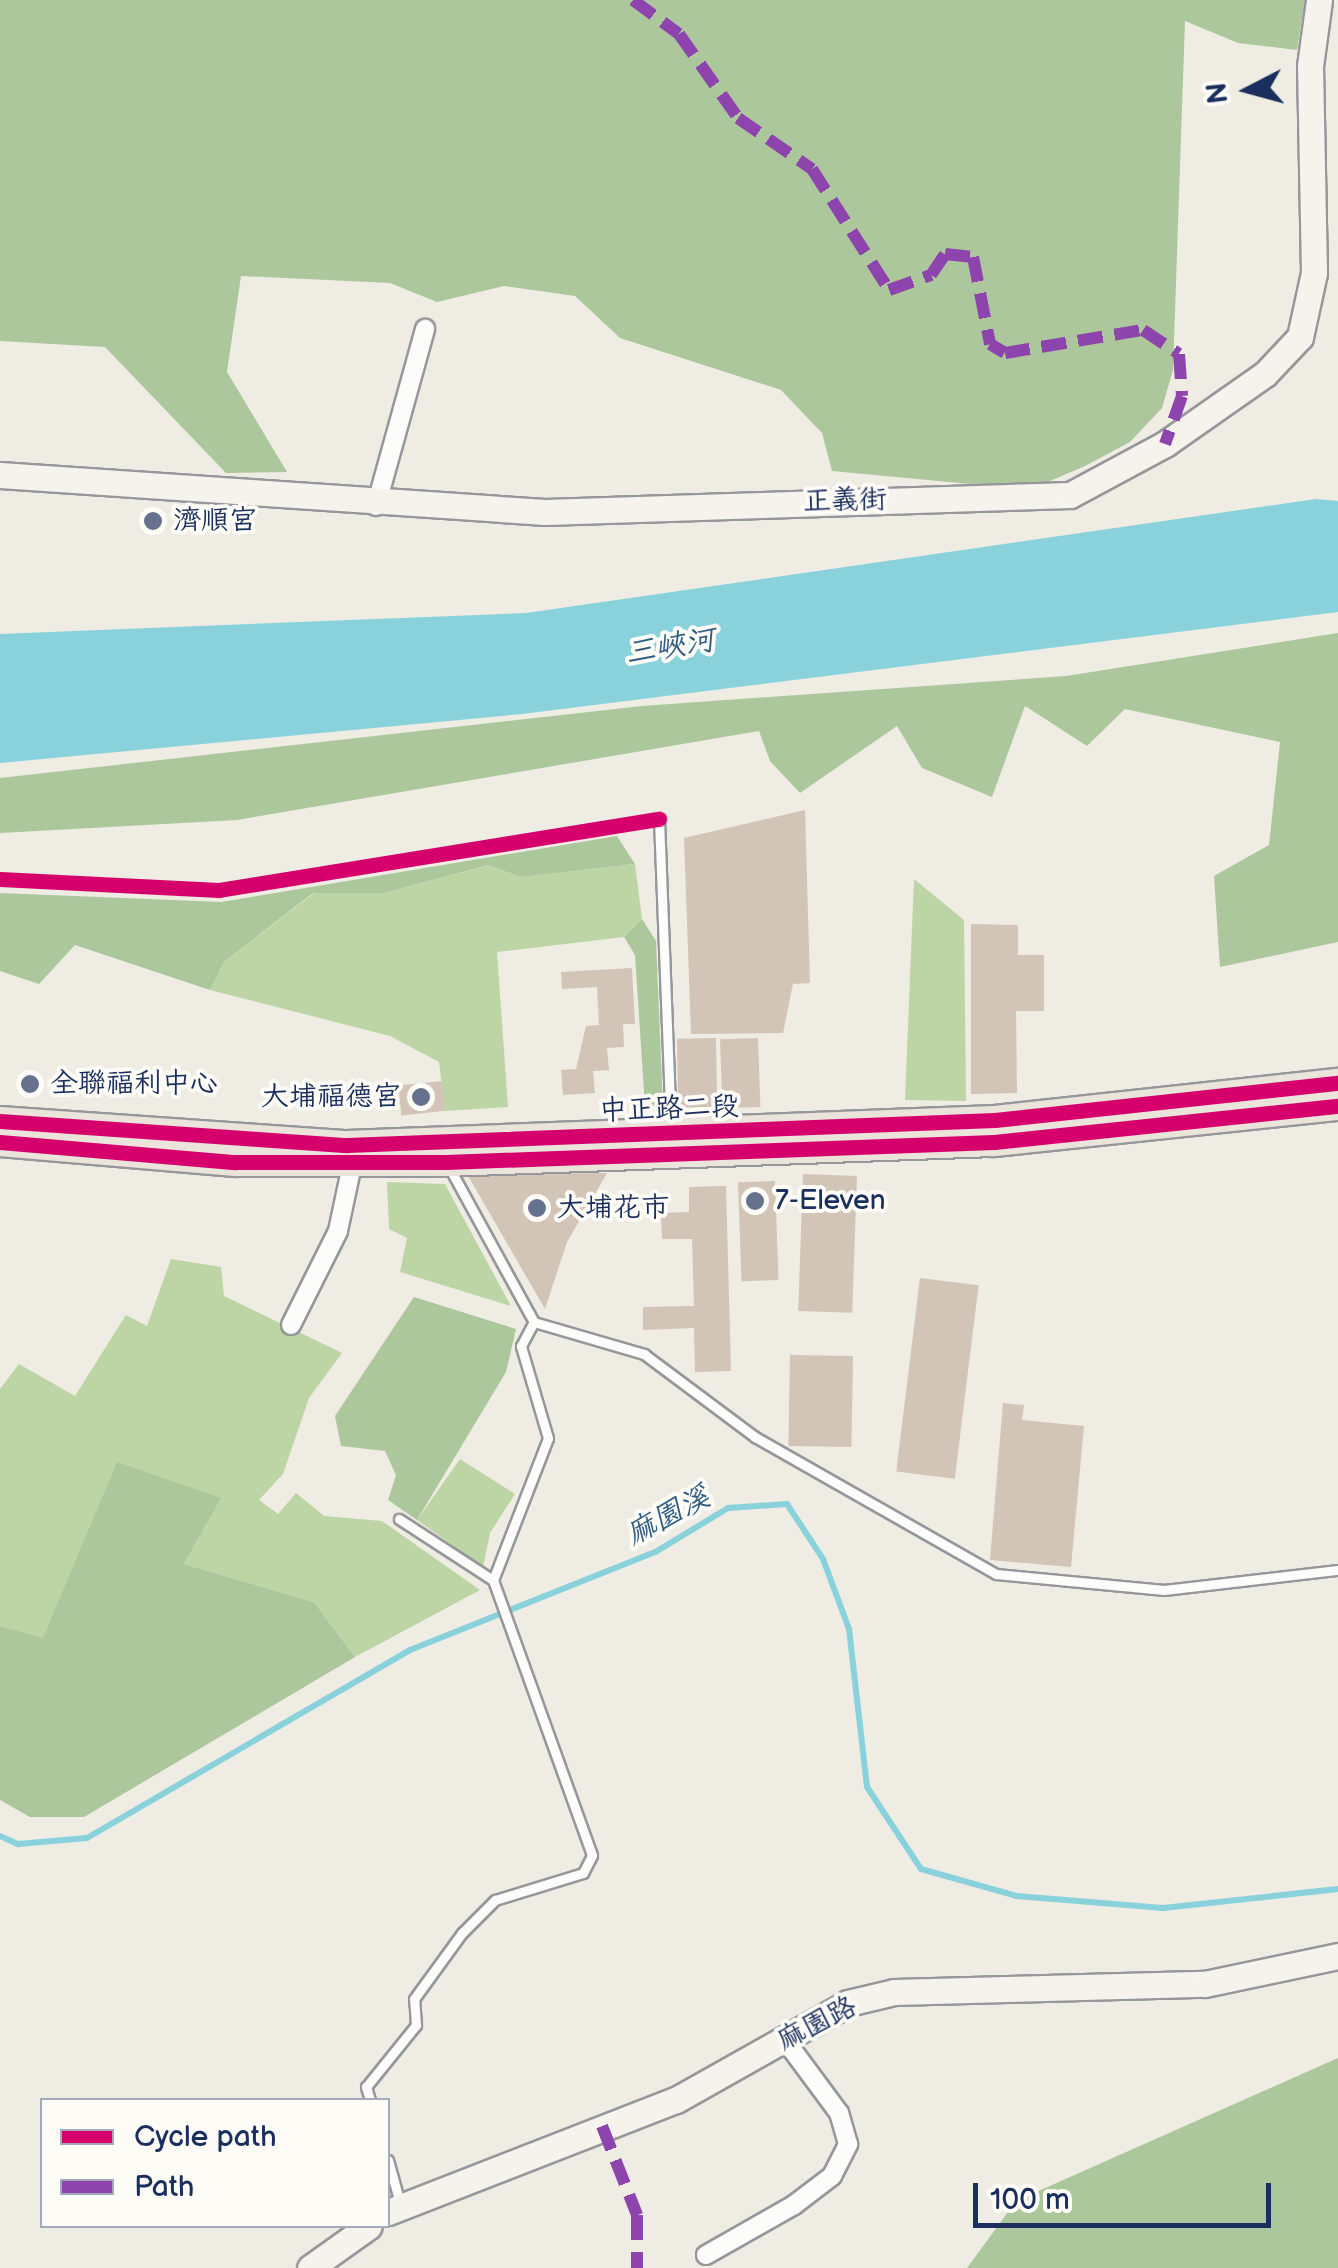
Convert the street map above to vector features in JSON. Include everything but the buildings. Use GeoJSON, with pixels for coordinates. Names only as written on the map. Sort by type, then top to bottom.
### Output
{"type":"FeatureCollection","features":[{"type":"Feature","properties":{"kind":"main road","name":"中正路二段"},"geometry":{"type":"LineString","coordinates":[[0,1121],[347,1145],[996,1120],[1338,1083]]}},
{"type":"Feature","properties":{"kind":"main road","name":"中正路二段"},"geometry":{"type":"LineString","coordinates":[[0,1142],[352,1165],[994,1142],[1338,1106]]}},
{"type":"Feature","properties":{"kind":"street","name":"正義街"},"geometry":{"type":"LineString","coordinates":[[0,475],[376,506],[545,512],[846,498],[1022,502],[1070,495],[1119,472],[1265,374],[1300,337],[1314,274],[1310,66],[1319,0]]}},
{"type":"Feature","properties":{"kind":"street"},"geometry":{"type":"LineString","coordinates":[[376,506],[425,329]]}},
{"type":"Feature","properties":{"kind":"street"},"geometry":{"type":"LineString","coordinates":[[290,1324],[338,1231],[352,1165]]}},
{"type":"Feature","properties":{"kind":"street","name":"麻園路"},"geometry":{"type":"LineString","coordinates":[[394,2208],[676,2100],[848,2002],[894,1992],[1206,1984],[1338,1956]]}},
{"type":"Feature","properties":{"kind":"street"},"geometry":{"type":"LineString","coordinates":[[706,2255],[794,2206],[832,2176],[848,2144],[839,2114],[784,2040]]}},
{"type":"Feature","properties":{"kind":"street"},"geometry":{"type":"LineString","coordinates":[[310,2268],[366,2228]]}},
{"type":"Feature","properties":{"kind":"lane"},"geometry":{"type":"LineString","coordinates":[[658,819],[672,1134]]}},
{"type":"Feature","properties":{"kind":"lane"},"geometry":{"type":"LineString","coordinates":[[446,1162],[534,1322],[644,1354],[755,1437],[996,1574],[1164,1590],[1338,1570]]}},
{"type":"Feature","properties":{"kind":"lane"},"geometry":{"type":"LineString","coordinates":[[369,2098],[366,2087],[416,2025],[414,1999],[462,1934],[495,1900],[583,1872],[592,1855],[493,1580],[548,1438],[521,1346],[534,1322]]}},
{"type":"Feature","properties":{"kind":"lane"},"geometry":{"type":"LineString","coordinates":[[400,1519],[493,1580]]}},
{"type":"Feature","properties":{"kind":"lane"},"geometry":{"type":"LineString","coordinates":[[390,2176],[394,2208]]}},
{"type":"Feature","properties":{"kind":"green space"},"geometry":{"type":"Polygon","coordinates":[[[0,0],[1305,0],[1297,50],[1238,43],[1185,21],[1173,370],[1162,408],[1130,442],[1085,466],[1043,484],[1002,487],[832,471],[822,433],[781,390],[620,338],[575,296],[504,286],[437,302],[390,283],[241,276],[227,372],[287,472],[226,473],[105,347],[0,341],[0,0]]]}},
{"type":"Feature","properties":{"kind":"green space"},"geometry":{"type":"Polygon","coordinates":[[[1338,633],[1338,942],[1220,967],[1214,876],[1269,845],[1280,742],[1125,709],[1087,746],[1025,706],[992,797],[922,768],[897,726],[800,793],[770,761],[759,731],[237,820],[0,833],[0,778],[642,706],[1066,676],[1338,633]]]}},
{"type":"Feature","properties":{"kind":"green space"},"geometry":{"type":"Polygon","coordinates":[[[617,836],[635,864],[521,877],[489,865],[384,893],[313,893],[224,962],[210,990],[75,945],[39,984],[0,971],[0,893],[221,902],[617,836]]]}},
{"type":"Feature","properties":{"kind":"green space"},"geometry":{"type":"Polygon","coordinates":[[[635,864],[642,919],[624,937],[497,952],[508,1107],[445,1111],[439,1062],[390,1036],[210,990],[224,962],[314,893],[384,893],[490,865],[521,877],[635,864]]]}},
{"type":"Feature","properties":{"kind":"green space"},"geometry":{"type":"Polygon","coordinates":[[[914,879],[964,920],[966,1101],[905,1100],[914,879]]]}},
{"type":"Feature","properties":{"kind":"green space"},"geometry":{"type":"Polygon","coordinates":[[[642,919],[656,941],[663,1106],[645,1107],[635,955],[624,937],[642,919]]]}},
{"type":"Feature","properties":{"kind":"green space"},"geometry":{"type":"Polygon","coordinates":[[[387,1182],[445,1184],[511,1306],[400,1272],[407,1238],[389,1229],[387,1182]]]}},
{"type":"Feature","properties":{"kind":"green space"},"geometry":{"type":"Polygon","coordinates":[[[171,1259],[221,1267],[224,1296],[342,1353],[309,1398],[283,1474],[259,1500],[278,1514],[296,1493],[324,1516],[382,1521],[480,1590],[355,1657],[314,1602],[184,1564],[220,1499],[43,1639],[0,1626],[0,1389],[19,1364],[75,1396],[126,1315],[147,1326],[171,1259]]]}},
{"type":"Feature","properties":{"kind":"green space"},"geometry":{"type":"Polygon","coordinates":[[[414,1297],[516,1329],[506,1372],[417,1520],[388,1500],[396,1475],[385,1451],[341,1446],[335,1416],[414,1297]]]}},
{"type":"Feature","properties":{"kind":"green space"},"geometry":{"type":"Polygon","coordinates":[[[460,1459],[515,1494],[490,1533],[483,1567],[417,1520],[460,1459]]]}},
{"type":"Feature","properties":{"kind":"green space"},"geometry":{"type":"Polygon","coordinates":[[[117,1462],[221,1498],[184,1564],[314,1602],[355,1657],[84,1817],[30,1817],[0,1800],[0,1626],[43,1638],[117,1462]]]}},
{"type":"Feature","properties":{"kind":"green space"},"geometry":{"type":"Polygon","coordinates":[[[1338,2058],[1338,2268],[967,2268],[1016,2201],[1338,2058]]]}},
{"type":"Feature","properties":{"kind":"water","name":"三峽河"},"geometry":{"type":"Polygon","coordinates":[[[1316,499],[1338,501],[1338,612],[522,714],[0,763],[0,634],[526,613],[1316,499]]]}},
{"type":"Feature","properties":{"kind":"waterway","name":"麻園溪"},"geometry":{"type":"LineString","coordinates":[[0,1836],[18,1844],[87,1838],[410,1650],[657,1551],[728,1508],[787,1504],[823,1559],[849,1629],[867,1787],[921,1869],[1017,1896],[1163,1908],[1338,1889]]}},
{"type":"Feature","properties":{"kind":"marked path"},"geometry":{"type":"LineString","coordinates":[[633,0],[679,34],[738,118],[812,169],[889,290],[931,275],[945,254],[973,257],[990,344],[1005,353],[1143,330],[1179,354],[1182,396],[1165,444]]}},
{"type":"Feature","properties":{"kind":"marked path"},"geometry":{"type":"LineString","coordinates":[[602,2126],[637,2215],[637,2268]]}},
{"type":"Feature","properties":{"kind":"cycle path"},"geometry":{"type":"LineString","coordinates":[[0,879],[219,890],[659,819]]}},
{"type":"Feature","properties":{"kind":"cycle path"},"geometry":{"type":"LineString","coordinates":[[0,1121],[347,1145],[995,1120],[1338,1083]]}},
{"type":"Feature","properties":{"kind":"cycle path"},"geometry":{"type":"LineString","coordinates":[[0,1142],[235,1162],[446,1162],[994,1142],[1338,1106]]}},
{"type":"Feature","properties":{"kind":"place","name":"濟順宮"},"geometry":{"type":"Point","coordinates":[153,521]}},
{"type":"Feature","properties":{"kind":"place","name":"全聯福利中心"},"geometry":{"type":"Point","coordinates":[30,1084]}},
{"type":"Feature","properties":{"kind":"place","name":"大埔福德宮"},"geometry":{"type":"Point","coordinates":[421,1097]}},
{"type":"Feature","properties":{"kind":"place","name":"7-Eleven"},"geometry":{"type":"Point","coordinates":[755,1201]}},
{"type":"Feature","properties":{"kind":"place","name":"大埔花市"},"geometry":{"type":"Point","coordinates":[537,1208]}}]}
